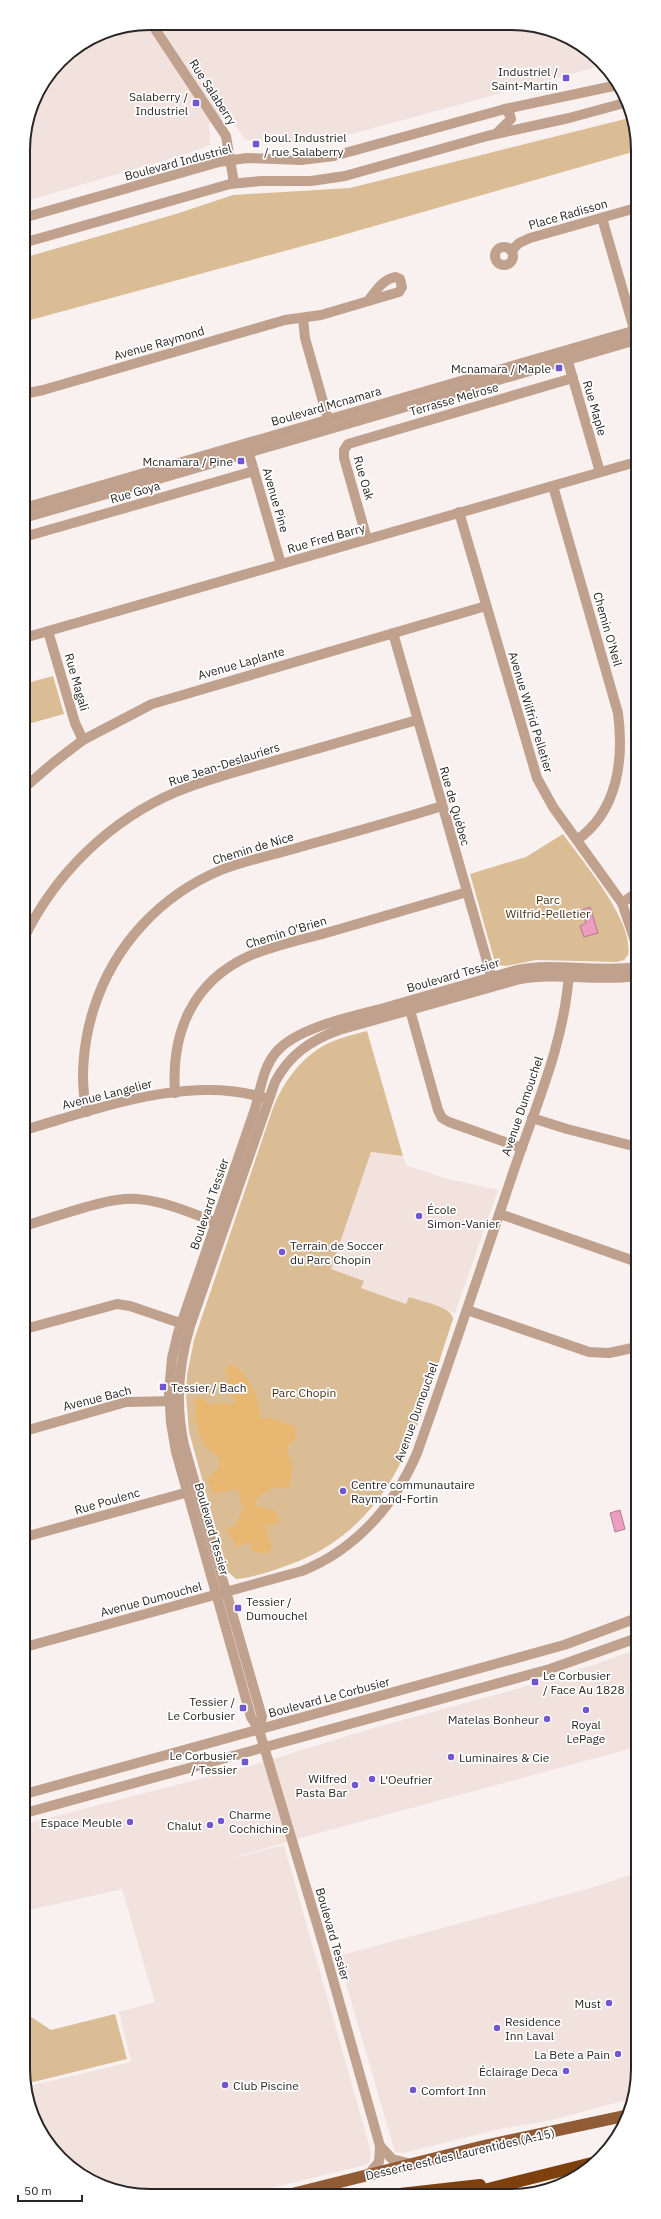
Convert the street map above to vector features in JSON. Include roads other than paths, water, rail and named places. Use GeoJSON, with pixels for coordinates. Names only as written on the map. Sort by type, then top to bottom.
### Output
{"type":"FeatureCollection","features":[{"type":"Feature","properties":{"kind":"highway"},"geometry":{"type":"LineString","coordinates":[[487,2189],[583,2165]]}},
{"type":"Feature","properties":{"kind":"highway"},"geometry":{"type":"LineString","coordinates":[[445,2189],[517,2181]]}},
{"type":"Feature","properties":{"kind":"main road","name":"Desserte est des Laurentides (A-15)"},"geometry":{"type":"LineString","coordinates":[[312,2189],[484,2146],[621,2117]]}},
{"type":"Feature","properties":{"kind":"street","name":"Rue Salaberry"},"geometry":{"type":"LineString","coordinates":[[156,30],[221,127],[228,141],[234,183]]}},
{"type":"Feature","properties":{"kind":"street","name":"Boulevard Industriel"},"geometry":{"type":"LineString","coordinates":[[30,216],[231,160],[255,158],[301,160],[334,156],[505,109],[612,86]]}},
{"type":"Feature","properties":{"kind":"street"},"geometry":{"type":"LineString","coordinates":[[30,241],[234,183],[261,181],[311,181],[339,178],[496,134],[569,118],[622,104]]}},
{"type":"Feature","properties":{"kind":"street"},"geometry":{"type":"LineString","coordinates":[[496,134],[511,119],[510,115],[505,109]]}},
{"type":"Feature","properties":{"kind":"street","name":"Place Radisson"},"geometry":{"type":"LineString","coordinates":[[511,250],[525,240],[631,209]]}},
{"type":"Feature","properties":{"kind":"street"},"geometry":{"type":"LineString","coordinates":[[602,218],[631,320]]}},
{"type":"Feature","properties":{"kind":"street","name":"Avenue Raymond"},"geometry":{"type":"LineString","coordinates":[[30,393],[285,320],[326,314],[368,301]]}},
{"type":"Feature","properties":{"kind":"street"},"geometry":{"type":"LineString","coordinates":[[303,318],[309,352],[328,419]]}},
{"type":"Feature","properties":{"kind":"street","name":"Boulevard Mcnamara"},"geometry":{"type":"LineString","coordinates":[[30,516],[247,448],[631,335]]}},
{"type":"Feature","properties":{"kind":"street","name":"Boulevard Mcnamara"},"geometry":{"type":"LineString","coordinates":[[30,506],[247,448],[328,419],[566,355]]}},
{"type":"Feature","properties":{"kind":"street","name":"Rue Maple"},"geometry":{"type":"LineString","coordinates":[[566,355],[600,472]]}},
{"type":"Feature","properties":{"kind":"street","name":"Terrasse Melrose"},"geometry":{"type":"LineString","coordinates":[[345,448],[353,441],[573,378]]}},
{"type":"Feature","properties":{"kind":"street","name":"Avenue Pine"},"geometry":{"type":"LineString","coordinates":[[247,448],[281,564]]}},
{"type":"Feature","properties":{"kind":"street","name":"Rue Oak"},"geometry":{"type":"LineString","coordinates":[[345,448],[344,458],[367,539]]}},
{"type":"Feature","properties":{"kind":"street","name":"Rue Fred Barry"},"geometry":{"type":"LineString","coordinates":[[30,636],[631,463]]}},
{"type":"Feature","properties":{"kind":"street","name":"Rue Goya"},"geometry":{"type":"LineString","coordinates":[[30,535],[254,471]]}},
{"type":"Feature","properties":{"kind":"street","name":"Chemin O'Neil"},"geometry":{"type":"LineString","coordinates":[[553,486],[618,714],[621,738],[619,770],[609,801],[595,824],[577,840]]}},
{"type":"Feature","properties":{"kind":"street","name":"Avenue Wilfrid Pelletier"},"geometry":{"type":"LineString","coordinates":[[459,512],[534,769],[548,799],[622,903],[631,929]]}},
{"type":"Feature","properties":{"kind":"street","name":"Avenue Laplante"},"geometry":{"type":"LineString","coordinates":[[30,782],[52,762],[82,740],[126,716],[165,700],[486,606]]}},
{"type":"Feature","properties":{"kind":"street","name":"Rue Magali"},"geometry":{"type":"LineString","coordinates":[[48,631],[75,723],[82,740]]}},
{"type":"Feature","properties":{"kind":"street","name":"Rue de Québec"},"geometry":{"type":"LineString","coordinates":[[393,633],[493,981]]}},
{"type":"Feature","properties":{"kind":"street","name":"Rue Jean-Deslauriers"},"geometry":{"type":"LineString","coordinates":[[30,928],[46,901],[77,862],[106,834],[148,806],[203,782],[417,720]]}},
{"type":"Feature","properties":{"kind":"street","name":"Chemin de Nice"},"geometry":{"type":"LineString","coordinates":[[87,1112],[85,1057],[88,1032],[96,1003],[117,958],[134,933],[155,912],[187,888],[223,870],[442,806]]}},
{"type":"Feature","properties":{"kind":"street","name":"Chemin O'Brien"},"geometry":{"type":"LineString","coordinates":[[175,1092],[174,1058],[185,1020],[206,988],[229,967],[265,951],[467,892]]}},
{"type":"Feature","properties":{"kind":"street"},"geometry":{"type":"LineString","coordinates":[[622,903],[631,897]]}},
{"type":"Feature","properties":{"kind":"street","name":"Boulevard Tessier"},"geometry":{"type":"LineString","coordinates":[[263,1098],[264,1073],[272,1058],[283,1046],[296,1037],[328,1024],[493,981],[631,968]]}},
{"type":"Feature","properties":{"kind":"street","name":"Boulevard Tessier"},"geometry":{"type":"LineString","coordinates":[[569,973],[604,979],[631,976]]}},
{"type":"Feature","properties":{"kind":"street","name":"Avenue Dumouchel"},"geometry":{"type":"LineString","coordinates":[[30,1646],[290,1574],[316,1564],[351,1542],[378,1516],[400,1487],[413,1464],[500,1214],[559,1035],[566,1007],[569,973]]}},
{"type":"Feature","properties":{"kind":"street","name":"Boulevard Tessier"},"geometry":{"type":"LineString","coordinates":[[368,2175],[379,2162],[380,2146],[321,1937],[259,1730],[262,1718],[221,1593],[192,1491],[174,1401],[172,1358],[186,1324],[221,1224],[263,1098],[284,1066],[297,1052],[315,1040],[339,1030],[410,1010],[493,981]]}},
{"type":"Feature","properties":{"kind":"street"},"geometry":{"type":"LineString","coordinates":[[410,1010],[438,1110],[442,1118],[449,1122],[522,1148]]}},
{"type":"Feature","properties":{"kind":"street","name":"Avenue Langelier"},"geometry":{"type":"LineString","coordinates":[[30,1128],[132,1100],[175,1092],[221,1092],[263,1098]]}},
{"type":"Feature","properties":{"kind":"street"},"geometry":{"type":"LineString","coordinates":[[532,1118],[572,1131],[631,1146]]}},
{"type":"Feature","properties":{"kind":"street"},"geometry":{"type":"LineString","coordinates":[[30,1224],[104,1203],[125,1199],[153,1201],[221,1224]]}},
{"type":"Feature","properties":{"kind":"street"},"geometry":{"type":"LineString","coordinates":[[500,1214],[631,1260]]}},
{"type":"Feature","properties":{"kind":"street"},"geometry":{"type":"LineString","coordinates":[[30,1328],[117,1304],[134,1307],[186,1324]]}},
{"type":"Feature","properties":{"kind":"street"},"geometry":{"type":"LineString","coordinates":[[467,1310],[589,1352],[609,1353],[631,1348]]}},
{"type":"Feature","properties":{"kind":"street","name":"Avenue Bach"},"geometry":{"type":"LineString","coordinates":[[30,1430],[126,1402],[174,1401]]}},
{"type":"Feature","properties":{"kind":"street","name":"Rue Poulenc"},"geometry":{"type":"LineString","coordinates":[[30,1536],[192,1491]]}},
{"type":"Feature","properties":{"kind":"street","name":"Boulevard Le Corbusier"},"geometry":{"type":"LineString","coordinates":[[30,1793],[564,1645],[631,1620]]}},
{"type":"Feature","properties":{"kind":"street"},"geometry":{"type":"LineString","coordinates":[[30,1812],[550,1669],[631,1640]]}},
{"type":"Feature","properties":{"kind":"street"},"geometry":{"type":"LineString","coordinates":[[380,2146],[392,2159],[412,2164]]}},
{"type":"Feature","properties":{"kind":"place","name":"Industriel / Saint-Martin"},"geometry":{"type":"Point","coordinates":[566,78]}},
{"type":"Feature","properties":{"kind":"place","name":"Salaberry / Industriel"},"geometry":{"type":"Point","coordinates":[196,103]}},
{"type":"Feature","properties":{"kind":"place","name":"boul. Industriel / rue Salaberry"},"geometry":{"type":"Point","coordinates":[256,144]}},
{"type":"Feature","properties":{"kind":"place","name":"Mcnamara / Maple"},"geometry":{"type":"Point","coordinates":[559,368]}},
{"type":"Feature","properties":{"kind":"place","name":"Mcnamara / Pine"},"geometry":{"type":"Point","coordinates":[241,461]}},
{"type":"Feature","properties":{"kind":"place","name":"École Simon-Vanier"},"geometry":{"type":"Point","coordinates":[419,1216]}},
{"type":"Feature","properties":{"kind":"place","name":"Terrain de Soccer du Parc Chopin"},"geometry":{"type":"Point","coordinates":[282,1252]}},
{"type":"Feature","properties":{"kind":"place","name":"Tessier / Bach"},"geometry":{"type":"Point","coordinates":[163,1387]}},
{"type":"Feature","properties":{"kind":"place","name":"Centre communautaire Raymond-Fortin"},"geometry":{"type":"Point","coordinates":[343,1491]}},
{"type":"Feature","properties":{"kind":"place","name":"Tessier / Dumouchel"},"geometry":{"type":"Point","coordinates":[238,1608]}},
{"type":"Feature","properties":{"kind":"place","name":"Le Corbusier / Face Au 1828"},"geometry":{"type":"Point","coordinates":[535,1682]}},
{"type":"Feature","properties":{"kind":"place","name":"Tessier / Le Corbusier"},"geometry":{"type":"Point","coordinates":[243,1708]}},
{"type":"Feature","properties":{"kind":"place","name":"Royal LePage"},"geometry":{"type":"Point","coordinates":[586,1710]}},
{"type":"Feature","properties":{"kind":"place","name":"Matelas Bonheur"},"geometry":{"type":"Point","coordinates":[547,1719]}},
{"type":"Feature","properties":{"kind":"place","name":"Luminaires & Cie"},"geometry":{"type":"Point","coordinates":[451,1757]}},
{"type":"Feature","properties":{"kind":"place","name":"Le Corbusier / Tessier"},"geometry":{"type":"Point","coordinates":[245,1762]}},
{"type":"Feature","properties":{"kind":"place","name":"L'Oeufrier"},"geometry":{"type":"Point","coordinates":[372,1779]}},
{"type":"Feature","properties":{"kind":"place","name":"Wilfred Pasta Bar"},"geometry":{"type":"Point","coordinates":[355,1785]}},
{"type":"Feature","properties":{"kind":"place","name":"Charme Cochichine"},"geometry":{"type":"Point","coordinates":[221,1821]}},
{"type":"Feature","properties":{"kind":"place","name":"Espace Meuble"},"geometry":{"type":"Point","coordinates":[130,1822]}},
{"type":"Feature","properties":{"kind":"place","name":"Chalut"},"geometry":{"type":"Point","coordinates":[210,1825]}},
{"type":"Feature","properties":{"kind":"place","name":"Must"},"geometry":{"type":"Point","coordinates":[609,2003]}},
{"type":"Feature","properties":{"kind":"place","name":"Residence Inn Laval"},"geometry":{"type":"Point","coordinates":[497,2028]}},
{"type":"Feature","properties":{"kind":"place","name":"La Bete a Pain"},"geometry":{"type":"Point","coordinates":[618,2054]}},
{"type":"Feature","properties":{"kind":"place","name":"Éclairage Deca"},"geometry":{"type":"Point","coordinates":[566,2071]}},
{"type":"Feature","properties":{"kind":"place","name":"Club Piscine"},"geometry":{"type":"Point","coordinates":[225,2085]}},
{"type":"Feature","properties":{"kind":"place","name":"Comfort Inn"},"geometry":{"type":"Point","coordinates":[413,2090]}},
{"type":"Feature","properties":{"kind":"park label","name":"Parc Wilfrid-Pelletier"},"geometry":{"type":"Point","coordinates":[548,906]}},
{"type":"Feature","properties":{"kind":"park label","name":"Parc Chopin"},"geometry":{"type":"Point","coordinates":[304,1392]}}]}
